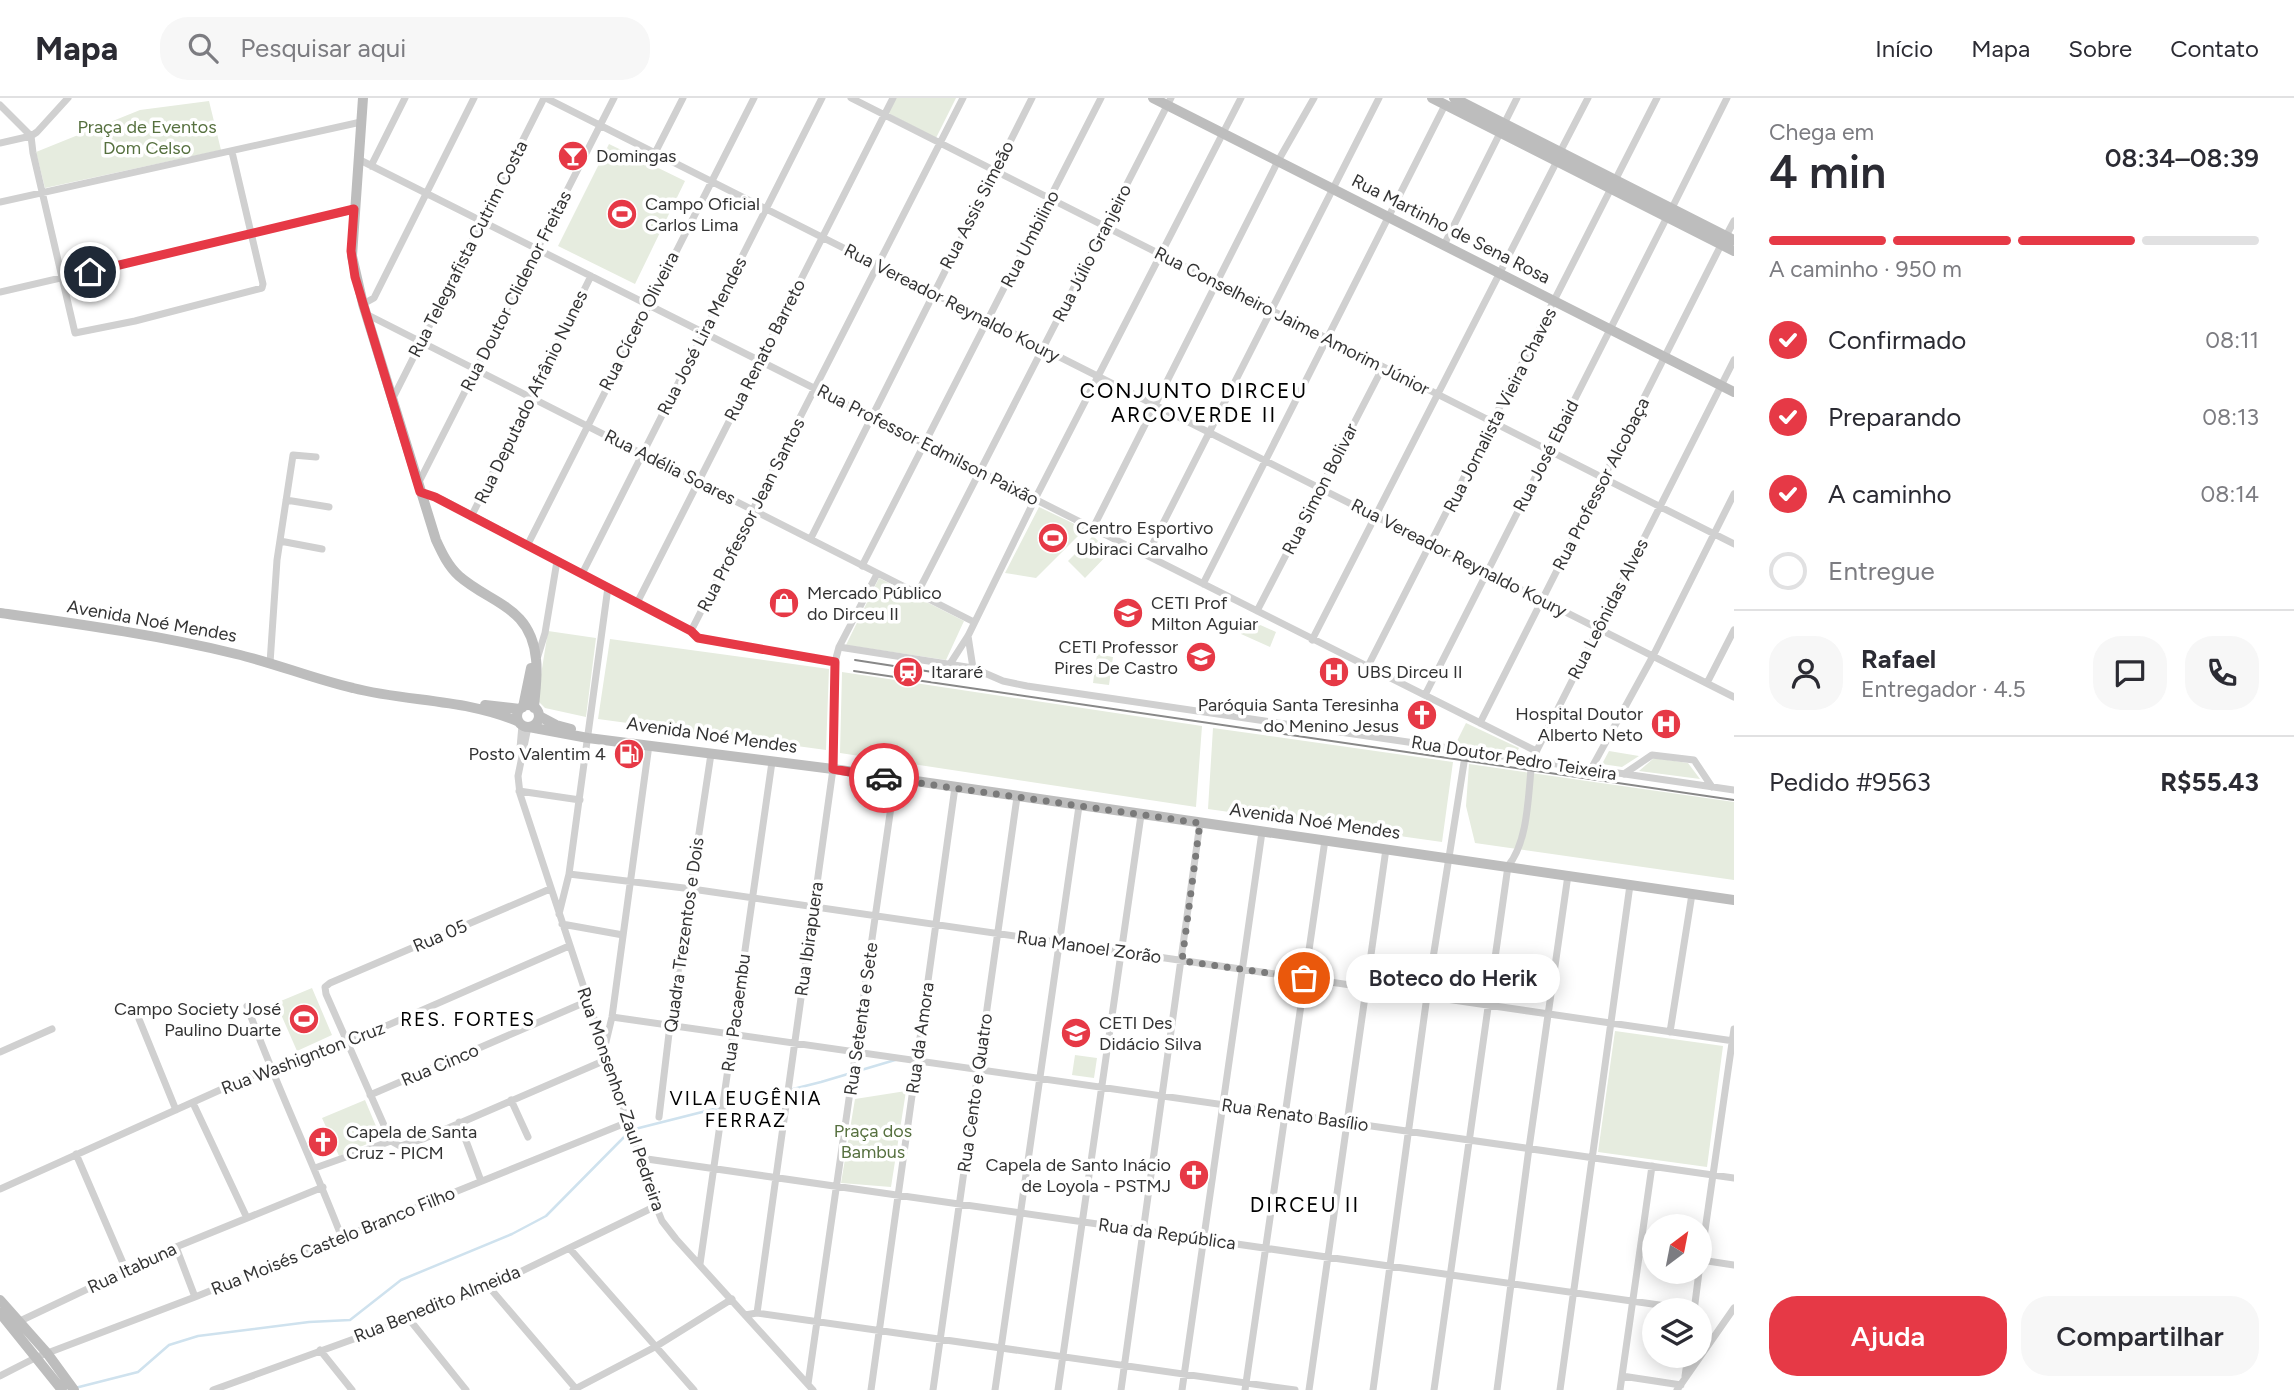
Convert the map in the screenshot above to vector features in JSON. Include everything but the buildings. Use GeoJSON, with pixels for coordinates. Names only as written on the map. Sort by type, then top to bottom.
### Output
{"type":"FeatureCollection","features":[{"type":"Feature","properties":{"kind":"street"},"geometry":{"type":"LineString","coordinates":[[0,143],[31,136],[44,126],[68,98]]}},
{"type":"Feature","properties":{"kind":"street"},"geometry":{"type":"LineString","coordinates":[[363,98],[352,256],[364,309],[436,540],[448,563],[464,580],[515,613],[528,634],[534,658]]}},
{"type":"Feature","properties":{"kind":"street"},"geometry":{"type":"LineString","coordinates":[[372,166],[405,98]]}},
{"type":"Feature","properties":{"kind":"street"},"geometry":{"type":"LineString","coordinates":[[364,309],[374,298],[474,98]]}},
{"type":"Feature","properties":{"kind":"street","name":"Rua Vereador Reynaldo Koury"},"geometry":{"type":"LineString","coordinates":[[545,98],[1734,696]]}},
{"type":"Feature","properties":{"kind":"street","name":"Rua Telegrafista Cutrim Costa"},"geometry":{"type":"LineString","coordinates":[[392,400],[545,98]]}},
{"type":"Feature","properties":{"kind":"street","name":"Rua Doutor Clidenor Freitas"},"geometry":{"type":"LineString","coordinates":[[419,488],[476,369],[614,98]]}},
{"type":"Feature","properties":{"kind":"street"},"geometry":{"type":"LineString","coordinates":[[654,153],[683,98]]}},
{"type":"Feature","properties":{"kind":"street","name":"Rua Cícero Oliveira"},"geometry":{"type":"LineString","coordinates":[[527,546],[754,98]]}},
{"type":"Feature","properties":{"kind":"street","name":"Rua José Lira Mendes"},"geometry":{"type":"LineString","coordinates":[[582,574],[822,98]]}},
{"type":"Feature","properties":{"kind":"street","name":"Rua Conselheiro Jaime Amorim Júnior"},"geometry":{"type":"LineString","coordinates":[[851,98],[1734,544]]}},
{"type":"Feature","properties":{"kind":"street","name":"Rua Renato Barreto"},"geometry":{"type":"LineString","coordinates":[[637,603],[893,98]]}},
{"type":"Feature","properties":{"kind":"street","name":"Rua Professor Jean Santos"},"geometry":{"type":"LineString","coordinates":[[691,631],[962,98]]}},
{"type":"Feature","properties":{"kind":"street","name":"Rua Assis Simeão"},"geometry":{"type":"LineString","coordinates":[[811,538],[1032,98]]}},
{"type":"Feature","properties":{"kind":"street","name":"Rua Umbilino"},"geometry":{"type":"LineString","coordinates":[[862,566],[1101,98]]}},
{"type":"Feature","properties":{"kind":"street","name":"Rua Martinho de Sena Rosa"},"geometry":{"type":"LineString","coordinates":[[1153,98],[1169,102],[1278,162],[1734,392]]}},
{"type":"Feature","properties":{"kind":"street"},"geometry":{"type":"LineString","coordinates":[[950,664],[968,636],[1035,499],[1241,98]]}},
{"type":"Feature","properties":{"kind":"street"},"geometry":{"type":"LineString","coordinates":[[1093,528],[1278,162],[1314,98]]}},
{"type":"Feature","properties":{"kind":"street"},"geometry":{"type":"LineString","coordinates":[[1147,555],[1379,98]]}},
{"type":"Feature","properties":{"kind":"street"},"geometry":{"type":"LineString","coordinates":[[1432,98],[1449,101],[1727,240],[1734,251]]}},
{"type":"Feature","properties":{"kind":"street"},"geometry":{"type":"LineString","coordinates":[[1444,245],[1517,98]]}},
{"type":"Feature","properties":{"kind":"street"},"geometry":{"type":"LineString","coordinates":[[1312,640],[1588,98]]}},
{"type":"Feature","properties":{"kind":"street","name":"Rua Jornalista Vieira Chaves"},"geometry":{"type":"LineString","coordinates":[[1367,668],[1657,98]]}},
{"type":"Feature","properties":{"kind":"street","name":"Rua José Ebaid"},"geometry":{"type":"LineString","coordinates":[[1425,695],[1727,98]]}},
{"type":"Feature","properties":{"kind":"street"},"geometry":{"type":"LineString","coordinates":[[1203,584],[1449,101]]}},
{"type":"Feature","properties":{"kind":"street","name":"Rua Júlio Granjeiro"},"geometry":{"type":"LineString","coordinates":[[918,594],[1169,102]]}},
{"type":"Feature","properties":{"kind":"street"},"geometry":{"type":"LineString","coordinates":[[0,104],[31,136],[75,333],[262,288],[232,152]]}},
{"type":"Feature","properties":{"kind":"street"},"geometry":{"type":"LineString","coordinates":[[0,202],[361,122]]}},
{"type":"Feature","properties":{"kind":"street","name":"Rua Professor Edmilson Paixão"},"geometry":{"type":"LineString","coordinates":[[358,159],[1536,751]]}},
{"type":"Feature","properties":{"kind":"street"},"geometry":{"type":"LineString","coordinates":[[0,292],[354,209]]}},
{"type":"Feature","properties":{"kind":"street","name":"Rua Professor Alcobaça"},"geometry":{"type":"LineString","coordinates":[[1480,723],[1727,240],[1734,221]]}},
{"type":"Feature","properties":{"kind":"street","name":"Rua Deputado Afrânio Nunes"},"geometry":{"type":"LineString","coordinates":[[471,517],[591,276]]}},
{"type":"Feature","properties":{"kind":"street","name":"Rua Adélia Soares"},"geometry":{"type":"LineString","coordinates":[[364,309],[421,341],[974,622]]}},
{"type":"Feature","properties":{"kind":"street","name":"Rua Leônidas Alves"},"geometry":{"type":"LineString","coordinates":[[1434,1390],[1508,866],[1518,855],[1532,760],[1734,360]]}},
{"type":"Feature","properties":{"kind":"street","name":"Rua Simon Bolivar"},"geometry":{"type":"LineString","coordinates":[[1257,611],[1383,367]]}},
{"type":"Feature","properties":{"kind":"street"},"geometry":{"type":"LineString","coordinates":[[270,663],[280,541],[293,455],[316,457]]}},
{"type":"Feature","properties":{"kind":"street"},"geometry":{"type":"LineString","coordinates":[[419,488],[691,631],[698,638],[835,662]]}},
{"type":"Feature","properties":{"kind":"street"},"geometry":{"type":"LineString","coordinates":[[1591,769],[1653,656],[1734,494]]}},
{"type":"Feature","properties":{"kind":"street"},"geometry":{"type":"LineString","coordinates":[[286,500],[329,506]]}},
{"type":"Feature","properties":{"kind":"street"},"geometry":{"type":"LineString","coordinates":[[280,541],[322,549]]}},
{"type":"Feature","properties":{"kind":"street"},"geometry":{"type":"LineString","coordinates":[[529,710],[517,715],[524,725],[537,723],[529,710],[534,658],[545,634],[557,561]]}},
{"type":"Feature","properties":{"kind":"street","name":"Rua Ibirapuera"},"geometry":{"type":"LineString","coordinates":[[757,1313],[833,769],[835,662],[839,647],[877,573]]}},
{"type":"Feature","properties":{"kind":"street"},"geometry":{"type":"LineString","coordinates":[[559,914],[569,874],[592,736],[608,587]]}},
{"type":"Feature","properties":{"kind":"street","name":"Avenida Noé Mendes"},"geometry":{"type":"LineString","coordinates":[[0,613],[202,646],[352,688],[460,706],[501,715],[524,725],[1734,900]]}},
{"type":"Feature","properties":{"kind":"street"},"geometry":{"type":"LineString","coordinates":[[1707,683],[1734,630]]}},
{"type":"Feature","properties":{"kind":"street"},"geometry":{"type":"LineString","coordinates":[[968,636],[973,668]]}},
{"type":"Feature","properties":{"kind":"street","name":"Rua Doutor Pedro Teixeira"},"geometry":{"type":"LineString","coordinates":[[839,647],[973,668],[1003,681],[1027,686],[1734,790]]}},
{"type":"Feature","properties":{"kind":"street","name":"Avenida Noé Mendes"},"geometry":{"type":"LineString","coordinates":[[460,706],[474,704],[529,710],[559,726],[592,736]]}},
{"type":"Feature","properties":{"kind":"street","name":"Rua Monsenhor Zaul Pedreira"},"geometry":{"type":"LineString","coordinates":[[524,725],[518,776],[519,791],[656,1206],[668,1228],[810,1387]]}},
{"type":"Feature","properties":{"kind":"street"},"geometry":{"type":"LineString","coordinates":[[604,1046],[612,1017],[649,745]]}},
{"type":"Feature","properties":{"kind":"street"},"geometry":{"type":"LineString","coordinates":[[1373,1390],[1388,1265],[1427,996],[1466,750]]}},
{"type":"Feature","properties":{"kind":"street","name":"Quadra Trezentos e Dois"},"geometry":{"type":"LineString","coordinates":[[659,1117],[670,1024],[711,754]]}},
{"type":"Feature","properties":{"kind":"street"},"geometry":{"type":"LineString","coordinates":[[1624,774],[1652,755],[1678,757],[1696,762],[1712,787]]}},
{"type":"Feature","properties":{"kind":"street","name":"Rua Pacaembu"},"geometry":{"type":"LineString","coordinates":[[700,1264],[772,762]]}},
{"type":"Feature","properties":{"kind":"street","name":"Rua Setenta e Sete"},"geometry":{"type":"LineString","coordinates":[[810,1387],[895,779]]}},
{"type":"Feature","properties":{"kind":"street","name":"Rua da Amora"},"geometry":{"type":"LineString","coordinates":[[871,1390],[955,788]]}},
{"type":"Feature","properties":{"kind":"street"},"geometry":{"type":"LineString","coordinates":[[519,791],[580,800]]}},
{"type":"Feature","properties":{"kind":"street","name":"Rua Cento e Quatro"},"geometry":{"type":"LineString","coordinates":[[933,1390],[1017,797]]}},
{"type":"Feature","properties":{"kind":"street"},"geometry":{"type":"LineString","coordinates":[[995,1390],[1079,806]]}},
{"type":"Feature","properties":{"kind":"street"},"geometry":{"type":"LineString","coordinates":[[1058,1390],[1141,815]]}},
{"type":"Feature","properties":{"kind":"street"},"geometry":{"type":"LineString","coordinates":[[1121,1390],[1200,823]]}},
{"type":"Feature","properties":{"kind":"street"},"geometry":{"type":"LineString","coordinates":[[1182,1390],[1262,832]]}},
{"type":"Feature","properties":{"kind":"street"},"geometry":{"type":"LineString","coordinates":[[1246,1387],[1325,840]]}},
{"type":"Feature","properties":{"kind":"street"},"geometry":{"type":"LineString","coordinates":[[1309,1390],[1387,849]]}},
{"type":"Feature","properties":{"kind":"street","name":"Rua Manoel Zorão"},"geometry":{"type":"LineString","coordinates":[[569,874],[692,889],[1733,1041]]}},
{"type":"Feature","properties":{"kind":"street"},"geometry":{"type":"LineString","coordinates":[[1497,1390],[1568,875]]}},
{"type":"Feature","properties":{"kind":"street"},"geometry":{"type":"LineString","coordinates":[[1560,1390],[1630,885]]}},
{"type":"Feature","properties":{"kind":"street","name":"Rua 05"},"geometry":{"type":"LineString","coordinates":[[347,1043],[326,994],[325,987],[330,983],[550,889]]}},
{"type":"Feature","properties":{"kind":"street"},"geometry":{"type":"LineString","coordinates":[[1670,1032],[1692,894]]}},
{"type":"Feature","properties":{"kind":"street"},"geometry":{"type":"LineString","coordinates":[[562,925],[623,934]]}},
{"type":"Feature","properties":{"kind":"street","name":"Rua Washignton Cruz"},"geometry":{"type":"LineString","coordinates":[[0,1189],[251,1076],[347,1043],[569,946]]}},
{"type":"Feature","properties":{"kind":"street","name":"Rua Cinco"},"geometry":{"type":"LineString","coordinates":[[370,1096],[588,1002]]}},
{"type":"Feature","properties":{"kind":"street"},"geometry":{"type":"LineString","coordinates":[[247,1006],[271,1069],[323,1186],[342,1238]]}},
{"type":"Feature","properties":{"kind":"street","name":"Rua Renato Basílio"},"geometry":{"type":"LineString","coordinates":[[612,1017],[1734,1178]]}},
{"type":"Feature","properties":{"kind":"street"},"geometry":{"type":"LineString","coordinates":[[139,1019],[176,1111]]}},
{"type":"Feature","properties":{"kind":"street"},"geometry":{"type":"LineString","coordinates":[[0,1052],[52,1029]]}},
{"type":"Feature","properties":{"kind":"street"},"geometry":{"type":"LineString","coordinates":[[1707,1214],[1734,1029]]}},
{"type":"Feature","properties":{"kind":"street"},"geometry":{"type":"LineString","coordinates":[[347,1043],[391,1141],[400,1146],[406,1146],[608,1059]]}},
{"type":"Feature","properties":{"kind":"street"},"geometry":{"type":"LineString","coordinates":[[511,1100],[528,1137]]}},
{"type":"Feature","properties":{"kind":"street"},"geometry":{"type":"LineString","coordinates":[[193,1103],[247,1218]]}},
{"type":"Feature","properties":{"kind":"street"},"geometry":{"type":"LineString","coordinates":[[459,1122],[481,1181]]}},
{"type":"Feature","properties":{"kind":"street","name":"Rua Moisés Castelo Branco Filho"},"geometry":{"type":"LineString","coordinates":[[0,1376],[42,1355],[195,1297],[481,1181],[630,1128]]}},
{"type":"Feature","properties":{"kind":"street"},"geometry":{"type":"LineString","coordinates":[[315,1168],[391,1141]]}},
{"type":"Feature","properties":{"kind":"street"},"geometry":{"type":"LineString","coordinates":[[76,1154],[126,1270]]}},
{"type":"Feature","properties":{"kind":"street","name":"Rua da República"},"geometry":{"type":"LineString","coordinates":[[640,1158],[1450,1274],[1642,1304]]}},
{"type":"Feature","properties":{"kind":"street"},"geometry":{"type":"LineString","coordinates":[[1620,1390],[1652,1166]]}},
{"type":"Feature","properties":{"kind":"street","name":"Rua Itabuna"},"geometry":{"type":"LineString","coordinates":[[20,1321],[176,1247],[323,1186]]}},
{"type":"Feature","properties":{"kind":"street","name":"Rua Benedito Almeida"},"geometry":{"type":"LineString","coordinates":[[213,1390],[489,1287],[656,1206]]}},
{"type":"Feature","properties":{"kind":"street"},"geometry":{"type":"LineString","coordinates":[[176,1247],[195,1297]]}},
{"type":"Feature","properties":{"kind":"street"},"geometry":{"type":"LineString","coordinates":[[570,1249],[694,1390]]}},
{"type":"Feature","properties":{"kind":"street"},"geometry":{"type":"LineString","coordinates":[[1712,1262],[1734,1265]]}},
{"type":"Feature","properties":{"kind":"street"},"geometry":{"type":"LineString","coordinates":[[489,1287],[575,1390],[732,1299]]}},
{"type":"Feature","properties":{"kind":"street"},"geometry":{"type":"LineString","coordinates":[[0,1300],[20,1321],[65,1385]]}},
{"type":"Feature","properties":{"kind":"street"},"geometry":{"type":"LineString","coordinates":[[1622,1376],[1681,1385],[1734,1308]]}},
{"type":"Feature","properties":{"kind":"street"},"geometry":{"type":"LineString","coordinates":[[0,1313],[42,1355]]}},
{"type":"Feature","properties":{"kind":"street"},"geometry":{"type":"LineString","coordinates":[[745,1315],[757,1313],[1185,1374],[1246,1387],[1295,1390]]}},
{"type":"Feature","properties":{"kind":"street"},"geometry":{"type":"LineString","coordinates":[[409,1319],[466,1390]]}},
{"type":"Feature","properties":{"kind":"street"},"geometry":{"type":"LineString","coordinates":[[320,1350],[352,1390]]}},
{"type":"Feature","properties":{"kind":"street"},"geometry":{"type":"LineString","coordinates":[[235,1382],[242,1390]]}},
{"type":"Feature","properties":{"kind":"green space"},"geometry":{"type":"Polygon","coordinates":[[[895,98],[956,98],[936,138],[888,113],[895,98]]]}},
{"type":"Feature","properties":{"kind":"green space","name":"Praça de Eventos Dom Celso"},"geometry":{"type":"Polygon","coordinates":[[[209,101],[221,150],[45,188],[36,152],[140,110],[209,101]]]}},
{"type":"Feature","properties":{"kind":"green space","name":"Campo Oficial Carlos Lima"},"geometry":{"type":"Polygon","coordinates":[[[609,144],[685,181],[635,284],[558,246],[609,144]]]}},
{"type":"Feature","properties":{"kind":"green space"},"geometry":{"type":"Polygon","coordinates":[[[1039,507],[1085,529],[1036,578],[1005,573],[1039,507]]]}},
{"type":"Feature","properties":{"kind":"green space"},"geometry":{"type":"Polygon","coordinates":[[[1093,536],[1110,552],[1085,578],[1068,561],[1093,536]]]}},
{"type":"Feature","properties":{"kind":"green space"},"geometry":{"type":"Polygon","coordinates":[[[879,578],[964,621],[946,660],[846,645],[879,578]]]}},
{"type":"Feature","properties":{"kind":"green space"},"geometry":{"type":"Polygon","coordinates":[[[1247,619],[1276,632],[1270,647],[1241,634],[1247,619]]]}},
{"type":"Feature","properties":{"kind":"green space"},"geometry":{"type":"Polygon","coordinates":[[[548,631],[596,638],[586,717],[545,708],[537,700],[548,631]]]}},
{"type":"Feature","properties":{"kind":"green space"},"geometry":{"type":"Polygon","coordinates":[[[610,639],[829,669],[826,750],[598,719],[610,639]]]}},
{"type":"Feature","properties":{"kind":"green space"},"geometry":{"type":"Polygon","coordinates":[[[1097,654],[1113,657],[1109,685],[1093,683],[1097,654]]]}},
{"type":"Feature","properties":{"kind":"green space"},"geometry":{"type":"Polygon","coordinates":[[[842,672],[1202,726],[1196,807],[840,753],[842,672]]]}},
{"type":"Feature","properties":{"kind":"green space"},"geometry":{"type":"Polygon","coordinates":[[[1466,723],[1519,748],[1517,752],[1456,743],[1466,723]]]}},
{"type":"Feature","properties":{"kind":"green space"},"geometry":{"type":"Polygon","coordinates":[[[1213,728],[1453,762],[1442,842],[1208,809],[1213,728]]]}},
{"type":"Feature","properties":{"kind":"green space"},"geometry":{"type":"Polygon","coordinates":[[[1609,751],[1639,756],[1622,767],[1602,764],[1609,751]]]}},
{"type":"Feature","properties":{"kind":"green space"},"geometry":{"type":"Polygon","coordinates":[[[1654,758],[1688,763],[1700,779],[1639,771],[1654,758]]]}},
{"type":"Feature","properties":{"kind":"green space"},"geometry":{"type":"Polygon","coordinates":[[[1469,764],[1734,802],[1734,880],[1475,843],[1466,806],[1469,764]]]}},
{"type":"Feature","properties":{"kind":"green space","name":"Campo Society José Paulino Duarte"},"geometry":{"type":"Polygon","coordinates":[[[312,988],[332,1035],[297,1051],[276,1003],[312,988]]]}},
{"type":"Feature","properties":{"kind":"green space"},"geometry":{"type":"Polygon","coordinates":[[[1615,1031],[1723,1046],[1707,1167],[1598,1152],[1615,1031]]]}},
{"type":"Feature","properties":{"kind":"green space"},"geometry":{"type":"Polygon","coordinates":[[[1075,1055],[1097,1058],[1094,1078],[1072,1075],[1075,1055]]]}},
{"type":"Feature","properties":{"kind":"green space","name":"Praça dos Bambus"},"geometry":{"type":"Polygon","coordinates":[[[906,1091],[891,1187],[841,1183],[855,1099],[906,1091]]]}},
{"type":"Feature","properties":{"kind":"green space"},"geometry":{"type":"Polygon","coordinates":[[[365,1100],[381,1138],[339,1156],[322,1118],[365,1100]]]}},
{"type":"Feature","properties":{"kind":"waterway"},"geometry":{"type":"LineString","coordinates":[[75,1388],[138,1372],[169,1345],[198,1336],[309,1322],[350,1320],[401,1280],[512,1234],[546,1216],[631,1130],[821,1082],[895,1060]]}},
{"type":"Feature","properties":{"kind":"tram line"},"geometry":{"type":"LineString","coordinates":[[855,660],[939,673]]}},
{"type":"Feature","properties":{"kind":"tram line"},"geometry":{"type":"LineString","coordinates":[[854,671],[1734,800]]}},
{"type":"Feature","properties":{"kind":"way so far"},"geometry":{"type":"LineString","coordinates":[[884,778],[1200,823],[1182,961],[1304,978]]}},
{"type":"Feature","properties":{"kind":"place","name":"Domingas"},"geometry":{"type":"Point","coordinates":[573,156]}},
{"type":"Feature","properties":{"kind":"place","name":"Campo Oficial Carlos Lima"},"geometry":{"type":"Point","coordinates":[622,214]}},
{"type":"Feature","properties":{"kind":"place","name":"Centro Esportivo Ubiraci Carvalho"},"geometry":{"type":"Point","coordinates":[1053,538]}},
{"type":"Feature","properties":{"kind":"place","name":"Mercado Público do Dirceu II"},"geometry":{"type":"Point","coordinates":[784,603]}},
{"type":"Feature","properties":{"kind":"place","name":"CETI Prof Milton Aguiar"},"geometry":{"type":"Point","coordinates":[1128,613]}},
{"type":"Feature","properties":{"kind":"place","name":"CETI Professor Pires De Castro"},"geometry":{"type":"Point","coordinates":[1201,657]}},
{"type":"Feature","properties":{"kind":"place","name":"Itararé"},"geometry":{"type":"Point","coordinates":[908,672]}},
{"type":"Feature","properties":{"kind":"place","name":"UBS Dirceu II"},"geometry":{"type":"Point","coordinates":[1334,672]}},
{"type":"Feature","properties":{"kind":"place","name":"Paróquia Santa Teresinha do Menino Jesus"},"geometry":{"type":"Point","coordinates":[1422,715]}},
{"type":"Feature","properties":{"kind":"place","name":"Hospital Doutor Alberto Neto"},"geometry":{"type":"Point","coordinates":[1666,724]}},
{"type":"Feature","properties":{"kind":"place","name":"Posto Valentim 4"},"geometry":{"type":"Point","coordinates":[629,754]}},
{"type":"Feature","properties":{"kind":"place","name":"Boteco do Herik"},"geometry":{"type":"Point","coordinates":[1304,978]}},
{"type":"Feature","properties":{"kind":"place","name":"Campo Society José Paulino Duarte"},"geometry":{"type":"Point","coordinates":[304,1019]}},
{"type":"Feature","properties":{"kind":"place","name":"CETI Des Didácio Silva"},"geometry":{"type":"Point","coordinates":[1076,1033]}},
{"type":"Feature","properties":{"kind":"place","name":"Capela de Santa Cruz - PICM"},"geometry":{"type":"Point","coordinates":[323,1142]}},
{"type":"Feature","properties":{"kind":"place","name":"Capela de Santo Inácio de Loyola - PSTMJ"},"geometry":{"type":"Point","coordinates":[1194,1175]}},
{"type":"Feature","properties":{"kind":"district","name":"CONJUNTO DIRCEU ARCOVERDE II"},"geometry":{"type":"Point","coordinates":[1194,402]}},
{"type":"Feature","properties":{"kind":"district","name":"RES. FORTES"},"geometry":{"type":"Point","coordinates":[468,1019]}},
{"type":"Feature","properties":{"kind":"district","name":"VILA EUGÊNIA FERRAZ"},"geometry":{"type":"Point","coordinates":[746,1109]}},
{"type":"Feature","properties":{"kind":"district","name":"DIRCEU II"},"geometry":{"type":"Point","coordinates":[1305,1204]}},
{"type":"Feature","properties":{"kind":"route"},"geometry":{"type":"LineString","coordinates":[[90,272],[354,209],[351,251],[355,277],[420,492],[435,497],[691,631],[698,638],[835,662],[833,769],[884,778]]}}]}
